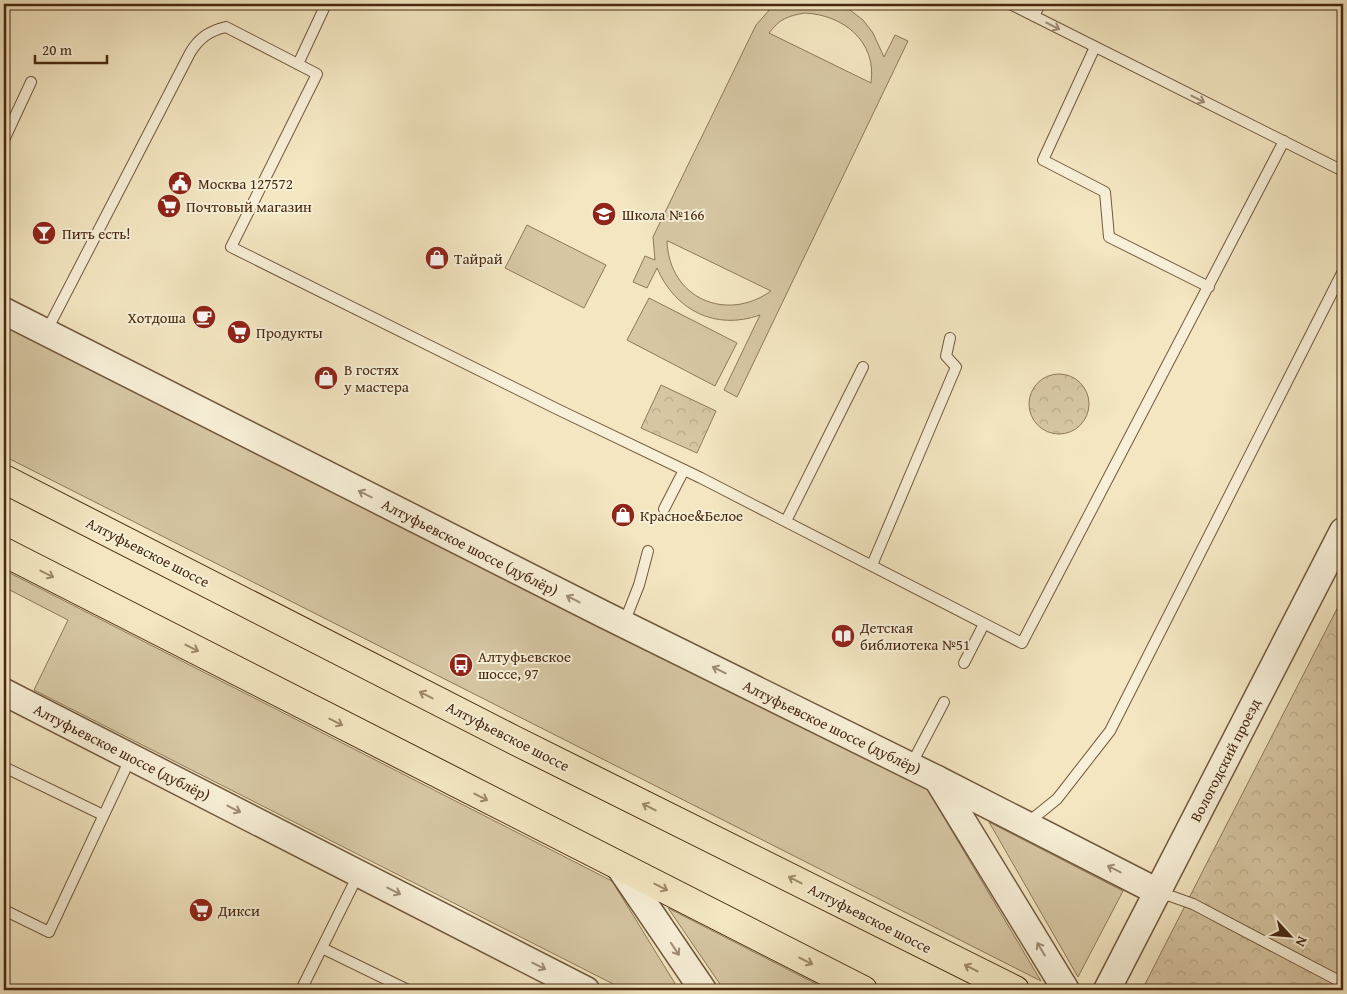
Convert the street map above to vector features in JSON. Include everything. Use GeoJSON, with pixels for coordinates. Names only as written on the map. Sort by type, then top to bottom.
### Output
{"type":"FeatureCollection","features":[{"type":"Feature","properties":{"kind":"main road","name":"Алтуфьевское шоссе"},"geometry":{"type":"LineString","coordinates":[[4,479],[512,739],[1015,990]]}},
{"type":"Feature","properties":{"kind":"main road"},"geometry":{"type":"LineString","coordinates":[[4,552],[864,990]]}},
{"type":"Feature","properties":{"kind":"street","name":"Алтуфьевское шоссе (дублёр)"},"geometry":{"type":"LineString","coordinates":[[4,311],[624,624],[911,765],[1158,892]]}},
{"type":"Feature","properties":{"kind":"street","name":"Вологодский проезд"},"geometry":{"type":"LineString","coordinates":[[1107,990],[1343,531]]}},
{"type":"Feature","properties":{"kind":"street","name":"Алтуфьевское шоссе (дублёр)"},"geometry":{"type":"LineString","coordinates":[[4,692],[359,873],[578,988]]}},
{"type":"Feature","properties":{"kind":"street","name":"Алтуфьевское шоссе (дублёр)"},"geometry":{"type":"LineString","coordinates":[[937,779],[1066,990]]}},
{"type":"Feature","properties":{"kind":"street"},"geometry":{"type":"LineString","coordinates":[[618,865],[703,990]]}},
{"type":"Feature","properties":{"kind":"lane"},"geometry":{"type":"LineString","coordinates":[[298,64],[326,4]]}},
{"type":"Feature","properties":{"kind":"lane"},"geometry":{"type":"LineString","coordinates":[[1010,4],[1343,171]]}},
{"type":"Feature","properties":{"kind":"lane"},"geometry":{"type":"LineString","coordinates":[[1034,16],[1040,4]]}},
{"type":"Feature","properties":{"kind":"lane"},"geometry":{"type":"LineString","coordinates":[[45,333],[196,42],[216,29],[226,27],[316,74],[231,247],[786,521],[1022,643],[1284,141]]}},
{"type":"Feature","properties":{"kind":"lane"},"geometry":{"type":"LineString","coordinates":[[1095,47],[1043,160],[1105,192],[1109,237],[1209,287]]}},
{"type":"Feature","properties":{"kind":"lane"},"geometry":{"type":"LineString","coordinates":[[4,140],[31,82]]}},
{"type":"Feature","properties":{"kind":"lane"},"geometry":{"type":"LineString","coordinates":[[1025,824],[1057,799],[1110,730],[1343,271]]}},
{"type":"Feature","properties":{"kind":"lane"},"geometry":{"type":"LineString","coordinates":[[872,565],[956,367],[946,356],[950,338]]}},
{"type":"Feature","properties":{"kind":"lane"},"geometry":{"type":"LineString","coordinates":[[786,521],[863,367]]}},
{"type":"Feature","properties":{"kind":"lane"},"geometry":{"type":"LineString","coordinates":[[664,509],[684,470]]}},
{"type":"Feature","properties":{"kind":"lane"},"geometry":{"type":"LineString","coordinates":[[624,624],[639,584],[648,551]]}},
{"type":"Feature","properties":{"kind":"lane"},"geometry":{"type":"LineString","coordinates":[[964,662],[984,624]]}},
{"type":"Feature","properties":{"kind":"lane"},"geometry":{"type":"LineString","coordinates":[[911,765],[944,702]]}},
{"type":"Feature","properties":{"kind":"lane"},"geometry":{"type":"LineString","coordinates":[[4,910],[49,932],[131,757]]}},
{"type":"Feature","properties":{"kind":"lane"},"geometry":{"type":"LineString","coordinates":[[4,766],[104,815]]}},
{"type":"Feature","properties":{"kind":"lane"},"geometry":{"type":"LineString","coordinates":[[301,990],[359,873]]}},
{"type":"Feature","properties":{"kind":"lane"},"geometry":{"type":"LineString","coordinates":[[1158,892],[1194,904],[1343,983]]}},
{"type":"Feature","properties":{"kind":"lane"},"geometry":{"type":"LineString","coordinates":[[322,948],[408,990]]}},
{"type":"Feature","properties":{"kind":"green space"},"geometry":{"type":"Polygon","coordinates":[[[782,4],[837,4],[850,10],[863,20],[873,33],[884,57],[895,35],[908,41],[737,397],[724,390],[760,315],[727,320],[712,318],[698,313],[686,306],[674,295],[657,268],[647,288],[633,282],[645,256],[655,260],[653,237],[756,25],[771,8],[782,4]],[[805,13],[784,19],[769,33],[871,83],[869,55],[863,43],[854,33],[832,19],[805,13]],[[668,241],[670,261],[678,277],[689,290],[703,299],[719,304],[736,305],[754,300],[771,291],[668,241]]]}},
{"type":"Feature","properties":{"kind":"green space"},"geometry":{"type":"Polygon","coordinates":[[[527,225],[606,265],[584,308],[505,268],[527,225]]]}},
{"type":"Feature","properties":{"kind":"green space"},"geometry":{"type":"Polygon","coordinates":[[[649,298],[737,343],[715,386],[627,340],[649,298]]]}},
{"type":"Feature","properties":{"kind":"green space"},"geometry":{"type":"Polygon","coordinates":[[[4,321],[927,789],[1041,981],[4,456],[4,321]]]}},
{"type":"Feature","properties":{"kind":"green space"},"geometry":{"type":"Polygon","coordinates":[[[1059,374],[1076,379],[1084,387],[1089,404],[1084,421],[1076,429],[1059,434],[1042,429],[1034,421],[1029,404],[1034,387],[1042,379],[1059,374]]]}},
{"type":"Feature","properties":{"kind":"green space"},"geometry":{"type":"Polygon","coordinates":[[[661,385],[716,411],[697,453],[641,428],[661,385]]]}},
{"type":"Feature","properties":{"kind":"green space"},"geometry":{"type":"Polygon","coordinates":[[[4,570],[612,881],[679,990],[625,990],[34,690],[68,620],[4,587],[4,570]]]}},
{"type":"Feature","properties":{"kind":"green space"},"geometry":{"type":"Polygon","coordinates":[[[1343,597],[1343,990],[1142,990],[1343,597]]]}},
{"type":"Feature","properties":{"kind":"green space"},"geometry":{"type":"Polygon","coordinates":[[[989,822],[1123,891],[1078,977],[989,822]]]}},
{"type":"Feature","properties":{"kind":"green space"},"geometry":{"type":"Polygon","coordinates":[[[668,908],[828,990],[724,990],[668,908]]]}},
{"type":"Feature","properties":{"kind":"place","name":"Москва 127572"},"geometry":{"type":"Point","coordinates":[180,183]}},
{"type":"Feature","properties":{"kind":"place","name":"Почтовый магазин"},"geometry":{"type":"Point","coordinates":[169,206]}},
{"type":"Feature","properties":{"kind":"place","name":"Школа №166"},"geometry":{"type":"Point","coordinates":[604,214]}},
{"type":"Feature","properties":{"kind":"place","name":"Пить есть!"},"geometry":{"type":"Point","coordinates":[44,233]}},
{"type":"Feature","properties":{"kind":"place","name":"Тайрай"},"geometry":{"type":"Point","coordinates":[437,258]}},
{"type":"Feature","properties":{"kind":"place","name":"Хотдоша"},"geometry":{"type":"Point","coordinates":[204,317]}},
{"type":"Feature","properties":{"kind":"place","name":"Продукты"},"geometry":{"type":"Point","coordinates":[239,332]}},
{"type":"Feature","properties":{"kind":"place","name":"В гостях у мастера"},"geometry":{"type":"Point","coordinates":[326,378]}},
{"type":"Feature","properties":{"kind":"place","name":"Красное&Белое"},"geometry":{"type":"Point","coordinates":[623,515]}},
{"type":"Feature","properties":{"kind":"place","name":"Детская библиотека №51"},"geometry":{"type":"Point","coordinates":[843,636]}},
{"type":"Feature","properties":{"kind":"place","name":"Алтуфьевское шоссе, 97"},"geometry":{"type":"Point","coordinates":[461,665]}},
{"type":"Feature","properties":{"kind":"place","name":"Дикси"},"geometry":{"type":"Point","coordinates":[201,910]}}]}
